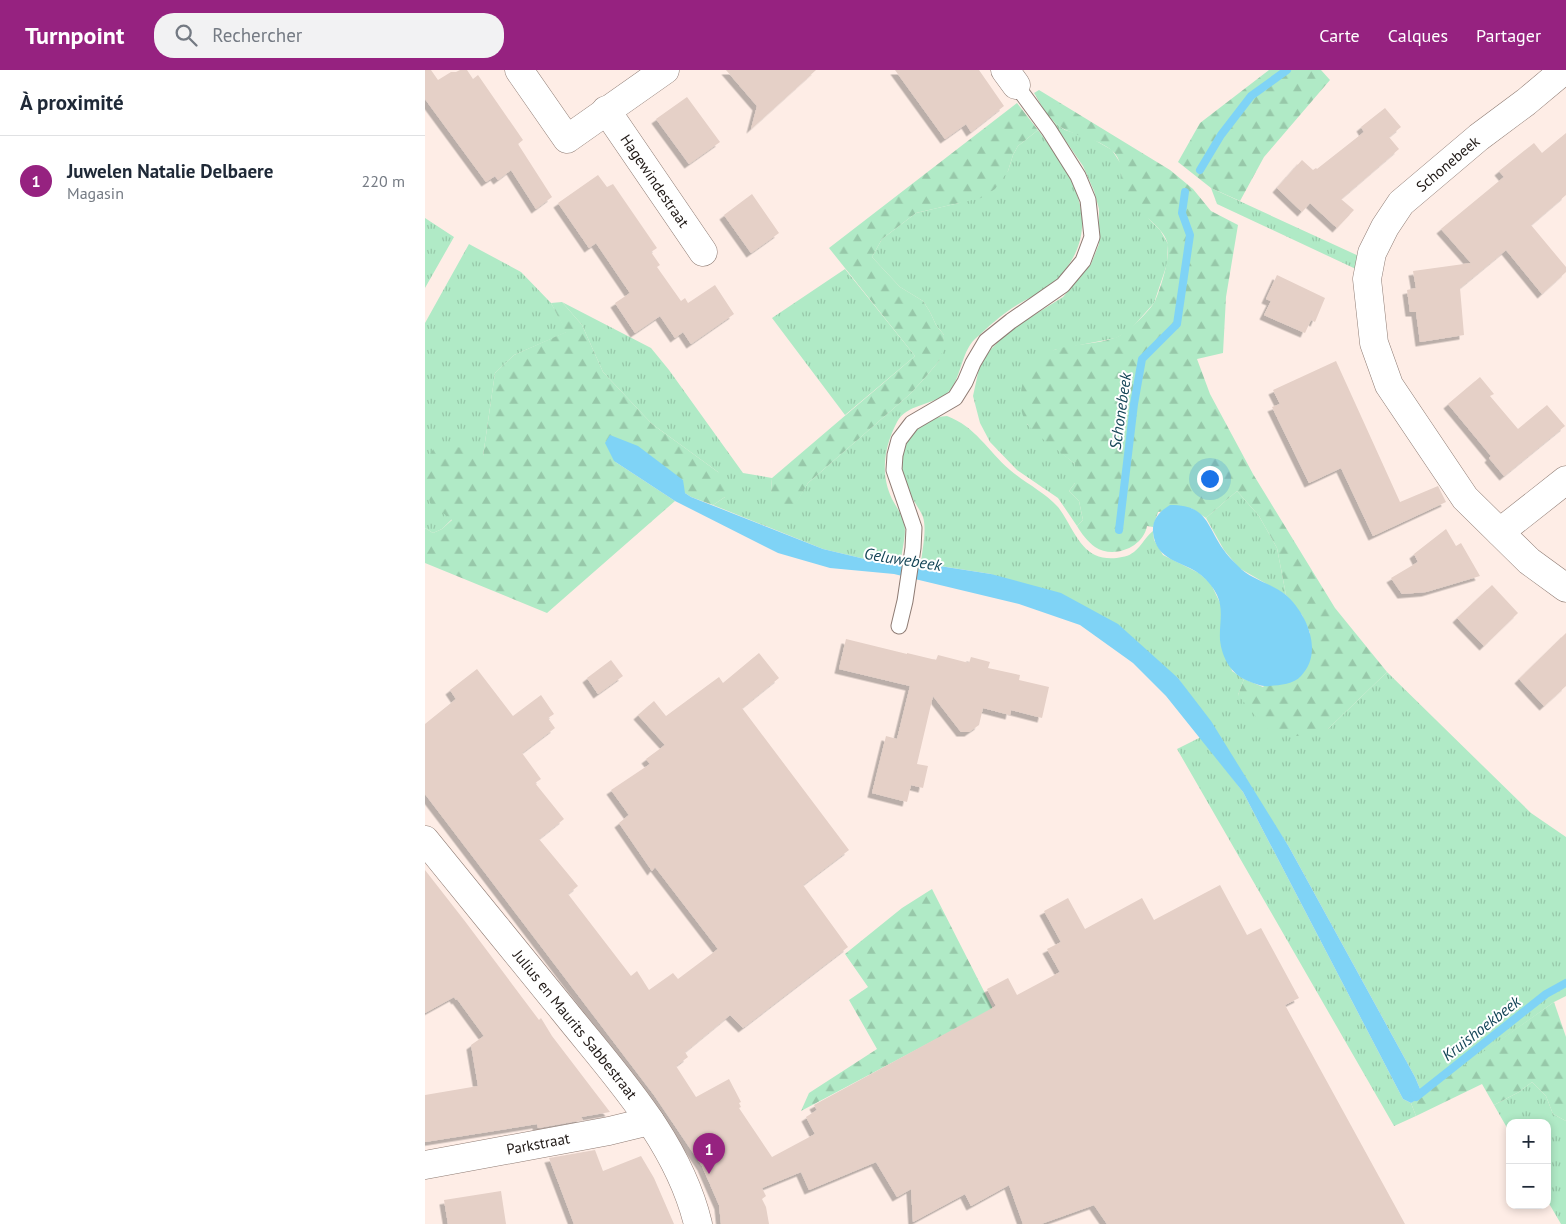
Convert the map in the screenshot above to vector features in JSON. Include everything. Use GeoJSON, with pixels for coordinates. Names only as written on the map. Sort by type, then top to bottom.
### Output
{"type":"FeatureCollection","features":[{"type":"Feature","properties":{"kind":"street"},"geometry":{"type":"LineString","coordinates":[[519,70],[567,138],[665,70]]}},
{"type":"Feature","properties":{"kind":"street","name":"Schonebeek"},"geometry":{"type":"LineString","coordinates":[[1557,76],[1479,137],[1401,204],[1385,226],[1372,253],[1367,279],[1373,343],[1389,385],[1465,498],[1529,561],[1566,588]]}},
{"type":"Feature","properties":{"kind":"street","name":"Hagewindestraat"},"geometry":{"type":"LineString","coordinates":[[606,110],[703,252]]}},
{"type":"Feature","properties":{"kind":"street"},"geometry":{"type":"LineString","coordinates":[[1500,532],[1566,480]]}},
{"type":"Feature","properties":{"kind":"street","name":"Julius en Maurits Sabbestraat"},"geometry":{"type":"LineString","coordinates":[[425,840],[628,1090],[669,1149],[691,1199],[698,1224]]}},
{"type":"Feature","properties":{"kind":"street","name":"Parkstraat"},"geometry":{"type":"LineString","coordinates":[[425,1165],[609,1131],[650,1121]]}},
{"type":"Feature","properties":{"kind":"lane"},"geometry":{"type":"LineString","coordinates":[[899,626],[905,602],[914,528],[894,470],[899,440],[912,422],[955,398],[986,341],[1011,321],[1063,286],[1083,261],[1092,237],[1088,200],[1078,176],[1049,130],[1011,77]]}},
{"type":"Feature","properties":{"kind":"green space"},"geometry":{"type":"Polygon","coordinates":[[[1269,70],[1321,70],[1330,80],[1264,157],[1240,201],[1211,188],[1178,162],[1200,123],[1269,70]]]}},
{"type":"Feature","properties":{"kind":"green space"},"geometry":{"type":"Polygon","coordinates":[[[1039,90],[1170,170],[1193,189],[1211,211],[1238,225],[1226,297],[1223,353],[1197,359],[1210,394],[1253,474],[1335,608],[1387,672],[1328,729],[1312,736],[1274,734],[1263,725],[1238,695],[1244,679],[1263,687],[1310,633],[1302,615],[1286,595],[1277,548],[1259,516],[1237,491],[1206,518],[1191,508],[1158,512],[1153,527],[1147,526],[1140,540],[1134,545],[1118,551],[1102,550],[1090,543],[1077,526],[1083,520],[1079,501],[1069,491],[1075,483],[1075,464],[1038,435],[1024,419],[1021,403],[1022,386],[1024,377],[1031,364],[1054,350],[1109,340],[1126,331],[1143,316],[1155,301],[1164,274],[1168,252],[1166,239],[1162,232],[1129,201],[1125,194],[1120,164],[1115,153],[1096,141],[1059,126],[1050,118],[1034,93],[1039,90]]]}},
{"type":"Feature","properties":{"kind":"green space"},"geometry":{"type":"Polygon","coordinates":[[[1017,103],[1038,130],[1018,146],[1008,171],[995,189],[981,198],[916,213],[882,239],[872,257],[900,287],[923,301],[936,325],[944,335],[943,350],[939,361],[909,395],[808,483],[793,509],[782,509],[775,506],[771,492],[772,478],[915,356],[829,248],[1017,103]]]}},
{"type":"Feature","properties":{"kind":"green space"},"geometry":{"type":"Polygon","coordinates":[[[1052,121],[1065,130],[1091,138],[1112,150],[1121,164],[1122,178],[1168,244],[1167,264],[1154,303],[1129,331],[1116,338],[1054,350],[1027,424],[1075,464],[1075,483],[1069,491],[1079,501],[1083,520],[1077,526],[1058,498],[1017,470],[990,442],[980,423],[973,396],[980,364],[991,349],[1010,330],[1063,297],[1091,264],[1099,244],[1099,209],[1094,191],[1083,166],[1052,121]]]}},
{"type":"Feature","properties":{"kind":"green space"},"geometry":{"type":"Polygon","coordinates":[[[1038,130],[1067,172],[1075,188],[1082,220],[1081,237],[1073,258],[1056,281],[1006,312],[975,339],[966,352],[958,376],[950,390],[939,398],[906,412],[897,422],[889,441],[885,470],[888,490],[905,526],[901,560],[869,560],[823,549],[713,505],[725,497],[718,472],[652,424],[603,372],[582,325],[562,302],[651,348],[743,473],[772,478],[771,492],[792,509],[808,483],[909,395],[939,361],[944,335],[936,325],[923,301],[900,287],[872,257],[882,239],[916,213],[959,203],[1008,171],[1018,146],[1038,130]]]}},
{"type":"Feature","properties":{"kind":"green space"},"geometry":{"type":"Polygon","coordinates":[[[1211,188],[1361,257],[1358,270],[1217,204],[1211,188]]]}},
{"type":"Feature","properties":{"kind":"green space"},"geometry":{"type":"Polygon","coordinates":[[[425,218],[454,237],[425,288],[425,218]]]}},
{"type":"Feature","properties":{"kind":"green space"},"geometry":{"type":"Polygon","coordinates":[[[469,244],[521,272],[551,303],[567,332],[514,355],[495,373],[483,456],[452,519],[442,529],[433,533],[425,528],[425,323],[469,244]]]}},
{"type":"Feature","properties":{"kind":"green space"},"geometry":{"type":"Polygon","coordinates":[[[845,269],[915,356],[845,415],[772,318],[845,269]]]}},
{"type":"Feature","properties":{"kind":"green space"},"geometry":{"type":"Polygon","coordinates":[[[562,302],[582,325],[603,372],[652,424],[718,472],[726,483],[725,497],[713,505],[691,497],[614,461],[675,501],[547,613],[425,563],[425,528],[433,533],[442,529],[452,520],[430,503],[426,485],[426,461],[435,446],[472,448],[483,456],[495,373],[514,355],[566,332],[551,303],[562,302]]]}},
{"type":"Feature","properties":{"kind":"green space"},"geometry":{"type":"Polygon","coordinates":[[[947,416],[966,426],[1010,470],[1053,502],[1083,546],[1095,555],[1109,558],[1127,556],[1136,550],[1153,531],[1154,540],[1163,555],[1199,573],[1211,584],[1222,607],[1221,623],[1232,671],[1244,679],[1238,695],[1328,729],[1387,672],[1531,813],[1566,837],[1566,996],[1554,1002],[1423,1096],[1415,1077],[1289,847],[1178,678],[991,574],[921,563],[924,522],[922,514],[903,479],[902,455],[909,438],[921,425],[947,416]]]}},
{"type":"Feature","properties":{"kind":"green space"},"geometry":{"type":"Polygon","coordinates":[[[1237,491],[1259,516],[1277,548],[1286,595],[1239,568],[1224,550],[1206,518],[1237,491]]]}},
{"type":"Feature","properties":{"kind":"green space"},"geometry":{"type":"Polygon","coordinates":[[[1201,737],[1243,792],[1403,1099],[1411,1103],[1416,1116],[1394,1126],[1177,749],[1201,737]]]}},
{"type":"Feature","properties":{"kind":"green space"},"geometry":{"type":"Polygon","coordinates":[[[932,889],[993,1009],[801,1111],[809,1093],[877,1049],[849,1000],[868,987],[845,954],[902,908],[932,889]]]}},
{"type":"Feature","properties":{"kind":"green space"},"geometry":{"type":"Polygon","coordinates":[[[1554,1002],[1566,1037],[1566,1121],[1553,1114],[1546,1096],[1532,1082],[1519,1092],[1494,1105],[1482,1084],[1416,1116],[1411,1103],[1554,1002]]]}},
{"type":"Feature","properties":{"kind":"green space"},"geometry":{"type":"Polygon","coordinates":[[[1532,1082],[1546,1096],[1553,1114],[1566,1121],[1566,1224],[1561,1224],[1551,1207],[1551,1119],[1506,1119],[1506,1126],[1494,1105],[1519,1092],[1532,1082]]]}},
{"type":"Feature","properties":{"kind":"water"},"geometry":{"type":"Polygon","coordinates":[[[610,435],[638,446],[683,480],[685,493],[691,497],[823,549],[869,560],[901,560],[991,574],[1061,593],[1118,624],[1178,678],[1211,721],[1289,847],[1415,1077],[1423,1096],[1411,1103],[1403,1099],[1243,792],[1166,696],[1133,663],[1080,625],[1019,604],[894,574],[830,568],[778,553],[675,501],[614,461],[605,443],[610,435]]]}},
{"type":"Feature","properties":{"kind":"water"},"geometry":{"type":"Polygon","coordinates":[[[1170,505],[1191,508],[1199,512],[1209,524],[1225,551],[1243,571],[1280,591],[1294,603],[1306,623],[1312,645],[1308,666],[1298,679],[1282,685],[1262,686],[1242,678],[1228,665],[1221,647],[1220,606],[1215,592],[1201,575],[1164,555],[1155,542],[1153,527],[1155,519],[1170,505]]]}},
{"type":"Feature","properties":{"kind":"building"},"geometry":{"type":"Polygon","coordinates":[[[425,70],[431,70],[438,80],[451,72],[460,70],[467,70],[473,79],[478,75],[523,140],[518,144],[552,197],[536,209],[511,170],[498,180],[495,176],[486,182],[425,99],[425,70]]]}},
{"type":"Feature","properties":{"kind":"building"},"geometry":{"type":"Polygon","coordinates":[[[726,70],[816,70],[751,129],[757,106],[726,70]]]}},
{"type":"Feature","properties":{"kind":"building"},"geometry":{"type":"Polygon","coordinates":[[[895,70],[979,70],[1004,106],[971,132],[966,124],[945,139],[895,70]]]}},
{"type":"Feature","properties":{"kind":"building"},"geometry":{"type":"Polygon","coordinates":[[[687,97],[720,142],[689,164],[656,119],[687,97]]]}},
{"type":"Feature","properties":{"kind":"building"},"geometry":{"type":"Polygon","coordinates":[[[1385,108],[1401,127],[1389,137],[1399,149],[1341,199],[1354,210],[1337,228],[1310,203],[1302,212],[1277,188],[1302,160],[1313,170],[1317,169],[1364,132],[1361,127],[1385,108]]]}},
{"type":"Feature","properties":{"kind":"building"},"geometry":{"type":"Polygon","coordinates":[[[1566,133],[1566,195],[1531,225],[1566,267],[1566,272],[1542,294],[1506,250],[1460,288],[1464,335],[1420,342],[1416,312],[1410,312],[1407,290],[1416,288],[1413,271],[1471,263],[1441,229],[1504,177],[1499,171],[1534,143],[1542,153],[1566,133]]]}},
{"type":"Feature","properties":{"kind":"building"},"geometry":{"type":"Polygon","coordinates":[[[598,175],[607,187],[613,184],[657,248],[651,252],[660,265],[657,267],[681,301],[685,298],[688,303],[715,285],[734,314],[691,344],[683,332],[675,338],[660,316],[635,333],[615,303],[630,293],[596,243],[589,248],[558,203],[598,175]]]}},
{"type":"Feature","properties":{"kind":"building"},"geometry":{"type":"Polygon","coordinates":[[[752,194],[779,233],[751,253],[724,215],[752,194]]]}},
{"type":"Feature","properties":{"kind":"building"},"geometry":{"type":"Polygon","coordinates":[[[1277,275],[1325,298],[1315,322],[1311,320],[1305,333],[1264,315],[1271,301],[1266,299],[1277,275]]]}},
{"type":"Feature","properties":{"kind":"building"},"geometry":{"type":"Polygon","coordinates":[[[1336,361],[1400,502],[1438,486],[1446,502],[1373,536],[1341,468],[1309,483],[1272,407],[1280,404],[1273,390],[1336,361]]]}},
{"type":"Feature","properties":{"kind":"building"},"geometry":{"type":"Polygon","coordinates":[[[1480,377],[1494,394],[1490,396],[1518,429],[1547,405],[1565,426],[1504,476],[1489,458],[1491,456],[1448,404],[1480,377]]]}},
{"type":"Feature","properties":{"kind":"building"},"geometry":{"type":"Polygon","coordinates":[[[1446,529],[1456,546],[1461,543],[1480,576],[1426,592],[1402,594],[1391,578],[1418,562],[1414,554],[1446,529]]]}},
{"type":"Feature","properties":{"kind":"building"},"geometry":{"type":"Polygon","coordinates":[[[1492,585],[1518,613],[1484,646],[1457,618],[1492,585]]]}},
{"type":"Feature","properties":{"kind":"building"},"geometry":{"type":"Polygon","coordinates":[[[1566,633],[1566,686],[1544,706],[1519,679],[1566,633]]]}},
{"type":"Feature","properties":{"kind":"building"},"geometry":{"type":"Polygon","coordinates":[[[846,639],[936,660],[938,655],[969,663],[971,657],[990,662],[988,668],[1020,675],[1019,680],[1049,687],[1042,718],[1011,710],[1010,715],[983,708],[979,725],[969,732],[961,732],[933,696],[917,764],[928,766],[923,788],[911,785],[907,802],[872,793],[886,736],[897,739],[910,686],[839,669],[846,639]]]}},
{"type":"Feature","properties":{"kind":"building"},"geometry":{"type":"Polygon","coordinates":[[[759,653],[779,678],[742,708],[849,850],[803,885],[848,947],[743,1028],[730,1015],[685,1052],[688,1057],[676,1066],[696,1097],[729,1079],[741,1102],[739,1103],[741,1107],[739,1108],[772,1157],[815,1134],[806,1117],[817,1110],[814,1105],[996,1006],[987,989],[1008,978],[1017,995],[1060,972],[1047,949],[1061,942],[1044,911],[1068,898],[1085,929],[1142,898],[1154,920],[1220,885],[1247,935],[1261,928],[1299,998],[1285,1005],[1405,1224],[1107,1224],[1094,1205],[1041,1224],[1023,1224],[1009,1185],[971,1206],[965,1194],[913,1222],[911,1189],[897,1197],[876,1162],[809,1190],[801,1172],[762,1188],[766,1196],[762,1199],[766,1207],[769,1224],[721,1224],[719,1205],[702,1166],[654,1095],[425,794],[425,724],[456,699],[450,690],[477,669],[513,716],[541,695],[554,714],[548,718],[555,728],[522,753],[541,779],[535,783],[564,819],[539,839],[578,886],[568,894],[631,976],[637,971],[649,990],[673,973],[678,979],[718,949],[655,867],[652,871],[619,823],[629,815],[611,790],[650,764],[646,759],[665,745],[638,715],[654,701],[666,716],[719,677],[723,683],[759,653]]]}},
{"type":"Feature","properties":{"kind":"building"},"geometry":{"type":"Polygon","coordinates":[[[611,660],[623,676],[598,694],[587,678],[611,660]]]}},
{"type":"Feature","properties":{"kind":"building"},"geometry":{"type":"Polygon","coordinates":[[[425,870],[539,1020],[541,1018],[552,1036],[610,1112],[581,1117],[583,1120],[538,1128],[537,1124],[425,1142],[425,1095],[478,1086],[471,1045],[484,1036],[454,997],[425,1013],[425,870]]]}},
{"type":"Feature","properties":{"kind":"building"},"geometry":{"type":"Polygon","coordinates":[[[595,1150],[603,1171],[641,1156],[654,1178],[674,1224],[574,1224],[549,1158],[595,1150]]]}},
{"type":"Feature","properties":{"kind":"building"},"geometry":{"type":"Polygon","coordinates":[[[501,1191],[506,1224],[448,1224],[444,1200],[501,1191]]]}},
{"type":"Feature","properties":{"kind":"waterway","name":"Schonebeek"},"geometry":{"type":"LineString","coordinates":[[1200,170],[1221,135],[1251,96],[1287,70]]}},
{"type":"Feature","properties":{"kind":"waterway","name":"Schonebeek"},"geometry":{"type":"LineString","coordinates":[[1119,530],[1134,404],[1142,359],[1177,324],[1190,235],[1182,213],[1185,192]]}},
{"type":"Feature","properties":{"kind":"waterway","name":"Kruishoekbeek"},"geometry":{"type":"LineString","coordinates":[[1414,1095],[1416,1097],[1546,994],[1566,983]]}},
{"type":"Feature","properties":{"kind":"place","name":"Juwelen Natalie Delbaere"},"geometry":{"type":"Point","coordinates":[709,1174]}},
{"type":"Feature","properties":{"kind":"water label","name":"Geluwebeek"},"geometry":{"type":"Point","coordinates":[903,559]}}]}
